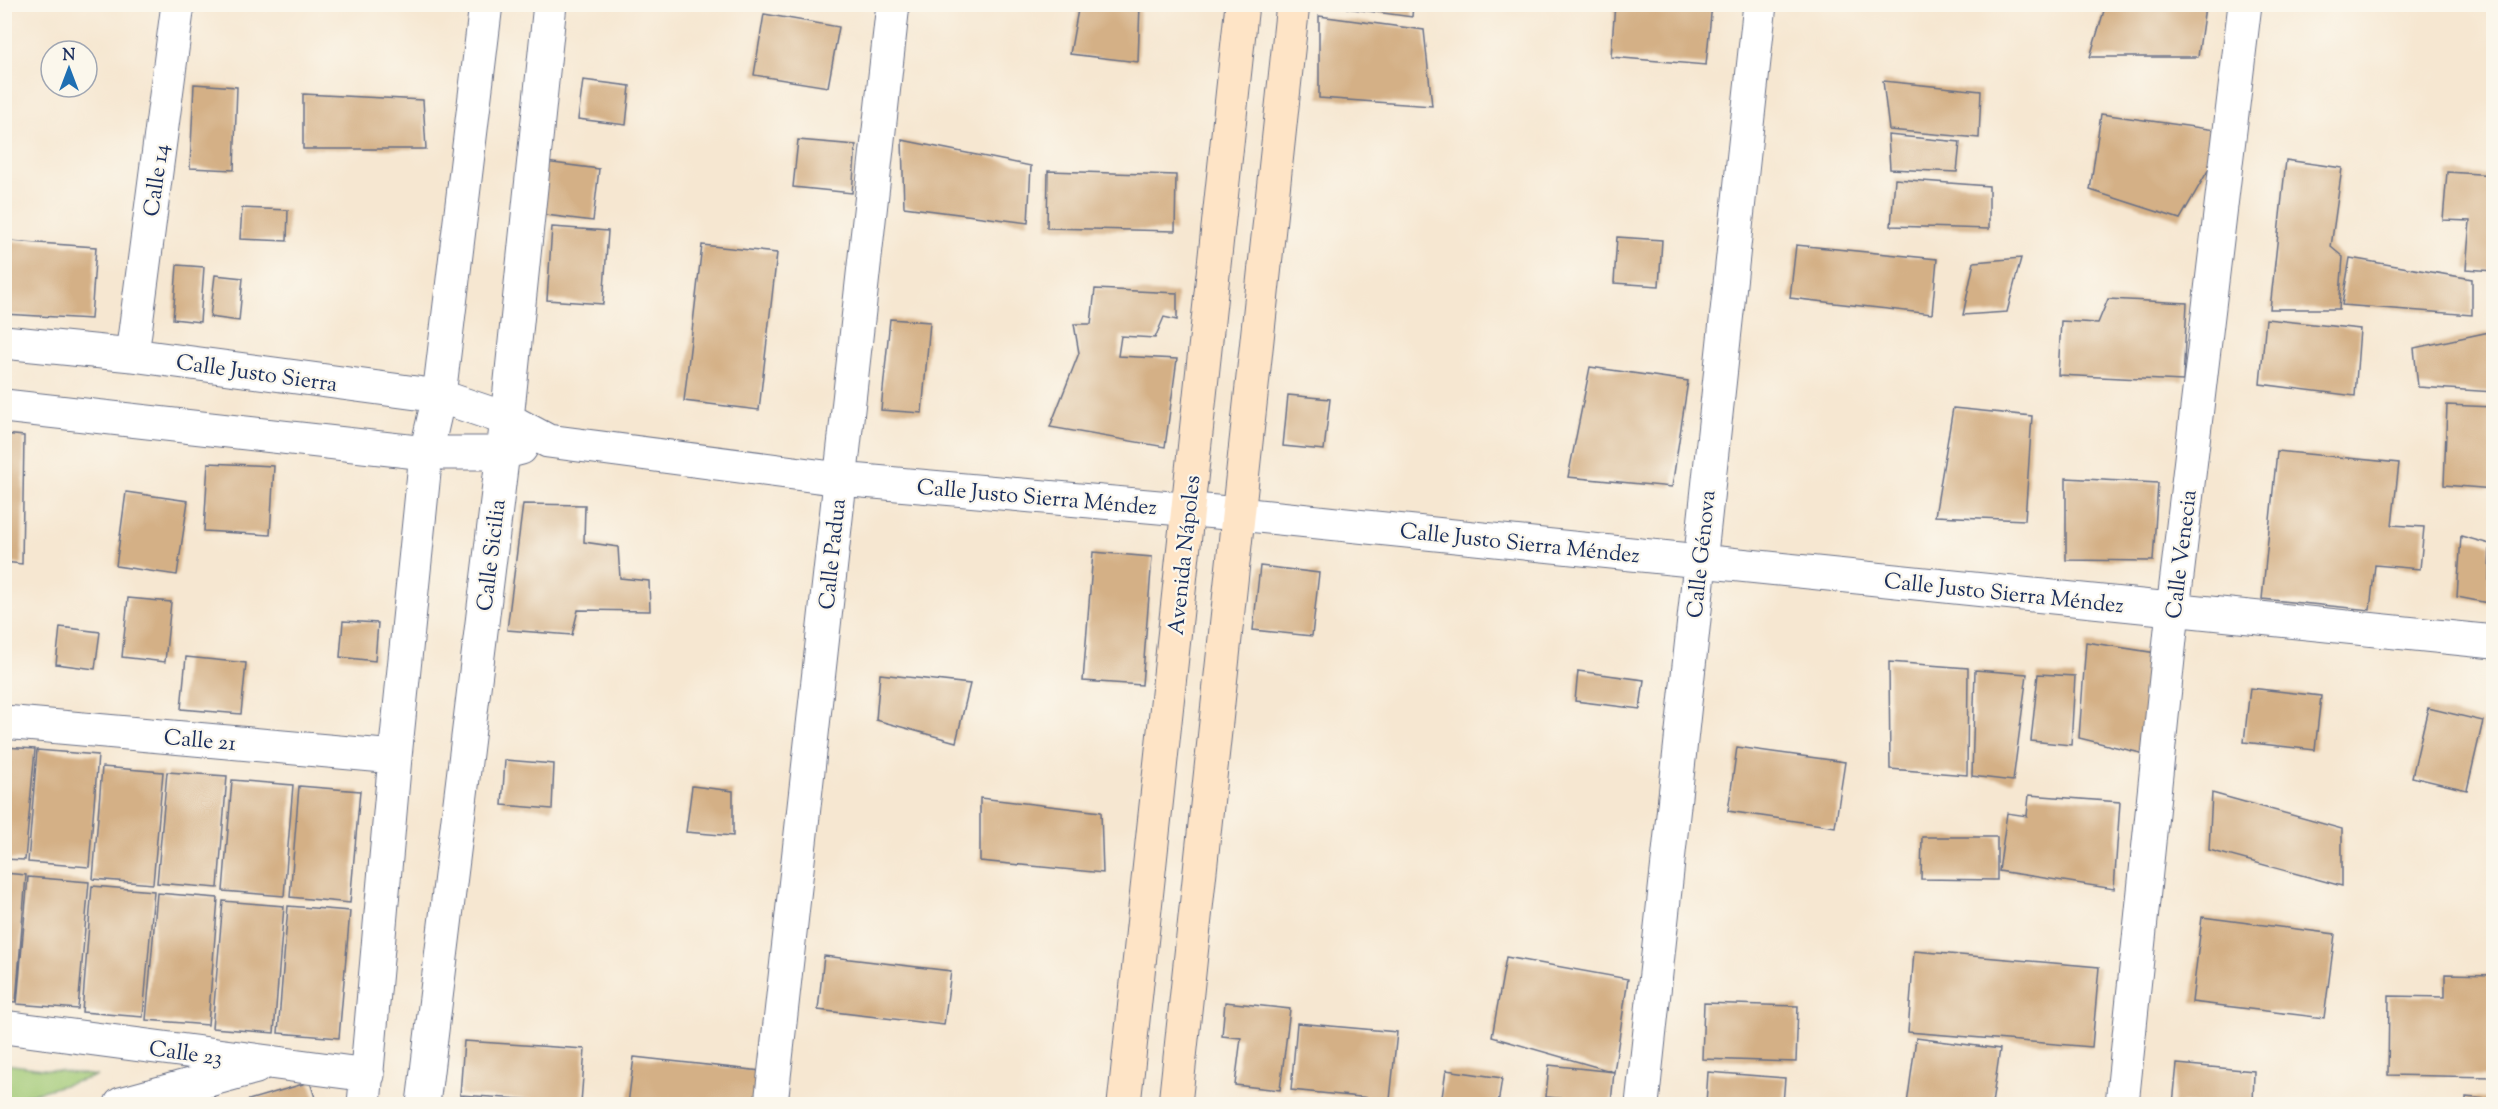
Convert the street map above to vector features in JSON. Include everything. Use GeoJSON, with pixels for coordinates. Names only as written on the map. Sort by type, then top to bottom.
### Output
{"type":"FeatureCollection","features":[{"type":"Feature","properties":{"kind":"main road","name":"Avenida Nápoles"},"geometry":{"type":"LineString","coordinates":[[1124,1104],[1242,4]]}},
{"type":"Feature","properties":{"kind":"main road"},"geometry":{"type":"LineString","coordinates":[[1175,1104],[1293,4]]}},
{"type":"Feature","properties":{"kind":"street","name":"Calle 14"},"geometry":{"type":"LineString","coordinates":[[132,355],[178,4]]}},
{"type":"Feature","properties":{"kind":"street"},"geometry":{"type":"LineString","coordinates":[[366,1090],[395,757],[426,453],[439,396],[486,4]]}},
{"type":"Feature","properties":{"kind":"street","name":"Calle Sicilia"},"geometry":{"type":"LineString","coordinates":[[423,1104],[507,419],[550,4]]}},
{"type":"Feature","properties":{"kind":"street","name":"Calle Padua"},"geometry":{"type":"LineString","coordinates":[[771,1104],[893,4]]}},
{"type":"Feature","properties":{"kind":"street","name":"Calle Génova"},"geometry":{"type":"LineString","coordinates":[[1642,1104],[1760,4]]}},
{"type":"Feature","properties":{"kind":"street","name":"Calle Venecia"},"geometry":{"type":"LineString","coordinates":[[2122,1104],[2174,610],[2245,4]]}},
{"type":"Feature","properties":{"kind":"street","name":"Calle Justo Sierra"},"geometry":{"type":"LineString","coordinates":[[4,342],[132,355],[439,396],[507,419]]}},
{"type":"Feature","properties":{"kind":"street"},"geometry":{"type":"LineString","coordinates":[[4,406],[426,453],[502,453]]}},
{"type":"Feature","properties":{"kind":"street","name":"Calle Justo Sierra Méndez"},"geometry":{"type":"LineString","coordinates":[[507,419],[548,441],[840,479],[1239,514],[2493,642]]}},
{"type":"Feature","properties":{"kind":"street","name":"Calle Justo Sierra Méndez"},"geometry":{"type":"LineString","coordinates":[[502,453],[548,441]]}},
{"type":"Feature","properties":{"kind":"street","name":"Calle 21"},"geometry":{"type":"LineString","coordinates":[[4,722],[395,757]]}},
{"type":"Feature","properties":{"kind":"street","name":"Calle 23"},"geometry":{"type":"LineString","coordinates":[[4,1028],[270,1064],[366,1090]]}},
{"type":"Feature","properties":{"kind":"street"},"geometry":{"type":"LineString","coordinates":[[121,1104],[270,1064]]}},
{"type":"Feature","properties":{"kind":"green space"},"geometry":{"type":"Polygon","coordinates":[[[5,1064],[97,1076],[5,1101],[5,1064]]]}},
{"type":"Feature","properties":{"kind":"building"},"geometry":{"type":"Polygon","coordinates":[[[1079,4],[1140,4],[1138,62],[1070,54],[1079,4]]]}},
{"type":"Feature","properties":{"kind":"building"},"geometry":{"type":"Polygon","coordinates":[[[1348,4],[1413,4],[1412,17],[1347,8],[1348,4]]]}},
{"type":"Feature","properties":{"kind":"building"},"geometry":{"type":"Polygon","coordinates":[[[1615,4],[1712,4],[1706,65],[1611,57],[1615,4]]]}},
{"type":"Feature","properties":{"kind":"building"},"geometry":{"type":"Polygon","coordinates":[[[2106,4],[2205,7],[2198,57],[2090,57],[2106,4]]]}},
{"type":"Feature","properties":{"kind":"building"},"geometry":{"type":"Polygon","coordinates":[[[764,14],[839,27],[828,87],[754,75],[764,14]]]}},
{"type":"Feature","properties":{"kind":"building"},"geometry":{"type":"Polygon","coordinates":[[[1319,16],[1424,30],[1432,106],[1319,98],[1319,16]]]}},
{"type":"Feature","properties":{"kind":"building"},"geometry":{"type":"Polygon","coordinates":[[[583,80],[630,86],[626,125],[578,119],[583,80]]]}},
{"type":"Feature","properties":{"kind":"building"},"geometry":{"type":"Polygon","coordinates":[[[1883,81],[1981,91],[1979,138],[1889,130],[1883,81]]]}},
{"type":"Feature","properties":{"kind":"building"},"geometry":{"type":"Polygon","coordinates":[[[194,84],[237,87],[234,170],[190,168],[194,84]]]}},
{"type":"Feature","properties":{"kind":"building"},"geometry":{"type":"Polygon","coordinates":[[[303,94],[423,100],[426,149],[303,149],[303,94]]]}},
{"type":"Feature","properties":{"kind":"building"},"geometry":{"type":"Polygon","coordinates":[[[2101,114],[2230,132],[2180,219],[2090,190],[2101,114]]]}},
{"type":"Feature","properties":{"kind":"building"},"geometry":{"type":"Polygon","coordinates":[[[1888,135],[1960,142],[1957,172],[1890,169],[1888,135]]]}},
{"type":"Feature","properties":{"kind":"building"},"geometry":{"type":"Polygon","coordinates":[[[798,140],[856,145],[852,193],[793,187],[798,140]]]}},
{"type":"Feature","properties":{"kind":"building"},"geometry":{"type":"Polygon","coordinates":[[[902,140],[1031,166],[1028,223],[904,207],[902,140]]]}},
{"type":"Feature","properties":{"kind":"building"},"geometry":{"type":"Polygon","coordinates":[[[2286,160],[2342,168],[2331,247],[2343,257],[2339,309],[2270,309],[2286,160]]]}},
{"type":"Feature","properties":{"kind":"building"},"geometry":{"type":"Polygon","coordinates":[[[545,162],[599,169],[593,221],[538,214],[545,162]]]}},
{"type":"Feature","properties":{"kind":"building"},"geometry":{"type":"Polygon","coordinates":[[[1048,171],[1176,175],[1175,231],[1047,228],[1048,171]]]}},
{"type":"Feature","properties":{"kind":"building"},"geometry":{"type":"Polygon","coordinates":[[[2447,172],[2494,175],[2494,271],[2466,269],[2470,221],[2443,220],[2447,172]]]}},
{"type":"Feature","properties":{"kind":"building"},"geometry":{"type":"Polygon","coordinates":[[[1895,179],[1989,186],[1989,229],[1891,226],[1895,179]]]}},
{"type":"Feature","properties":{"kind":"building"},"geometry":{"type":"Polygon","coordinates":[[[242,208],[288,210],[287,241],[240,239],[242,208]]]}},
{"type":"Feature","properties":{"kind":"building"},"geometry":{"type":"Polygon","coordinates":[[[552,227],[608,231],[603,304],[547,300],[552,227]]]}},
{"type":"Feature","properties":{"kind":"building"},"geometry":{"type":"Polygon","coordinates":[[[1617,237],[1662,240],[1659,286],[1614,283],[1617,237]]]}},
{"type":"Feature","properties":{"kind":"building"},"geometry":{"type":"Polygon","coordinates":[[[9,241],[96,247],[91,319],[4,314],[9,241]]]}},
{"type":"Feature","properties":{"kind":"building"},"geometry":{"type":"Polygon","coordinates":[[[702,245],[777,253],[759,410],[684,401],[702,245]]]}},
{"type":"Feature","properties":{"kind":"building"},"geometry":{"type":"Polygon","coordinates":[[[1796,245],[1937,259],[1932,314],[1790,298],[1796,245]]]}},
{"type":"Feature","properties":{"kind":"building"},"geometry":{"type":"Polygon","coordinates":[[[2021,258],[2007,312],[1963,315],[1974,262],[2021,258]]]}},
{"type":"Feature","properties":{"kind":"building"},"geometry":{"type":"Polygon","coordinates":[[[2350,258],[2472,279],[2472,315],[2342,305],[2350,258]]]}},
{"type":"Feature","properties":{"kind":"building"},"geometry":{"type":"Polygon","coordinates":[[[177,265],[204,267],[200,322],[173,319],[177,265]]]}},
{"type":"Feature","properties":{"kind":"building"},"geometry":{"type":"Polygon","coordinates":[[[215,275],[243,278],[239,321],[210,317],[215,275]]]}},
{"type":"Feature","properties":{"kind":"building"},"geometry":{"type":"Polygon","coordinates":[[[1095,289],[1177,293],[1177,320],[1164,317],[1155,338],[1121,336],[1118,356],[1177,359],[1165,447],[1050,427],[1079,353],[1074,324],[1091,324],[1095,289]]]}},
{"type":"Feature","properties":{"kind":"building"},"geometry":{"type":"Polygon","coordinates":[[[2108,299],[2187,303],[2183,381],[2058,375],[2061,321],[2098,323],[2108,299]]]}},
{"type":"Feature","properties":{"kind":"building"},"geometry":{"type":"Polygon","coordinates":[[[890,319],[930,322],[922,413],[881,410],[890,319]]]}},
{"type":"Feature","properties":{"kind":"building"},"geometry":{"type":"Polygon","coordinates":[[[2266,319],[2360,329],[2355,396],[2260,384],[2266,319]]]}},
{"type":"Feature","properties":{"kind":"building"},"geometry":{"type":"Polygon","coordinates":[[[2494,331],[2494,392],[2418,387],[2414,348],[2494,331]]]}},
{"type":"Feature","properties":{"kind":"building"},"geometry":{"type":"Polygon","coordinates":[[[1590,367],[1688,381],[1672,487],[1568,477],[1590,367]]]}},
{"type":"Feature","properties":{"kind":"building"},"geometry":{"type":"Polygon","coordinates":[[[1288,395],[1330,399],[1324,450],[1283,446],[1288,395]]]}},
{"type":"Feature","properties":{"kind":"building"},"geometry":{"type":"Polygon","coordinates":[[[2447,405],[2494,407],[2494,489],[2444,485],[2447,405]]]}},
{"type":"Feature","properties":{"kind":"building"},"geometry":{"type":"Polygon","coordinates":[[[1953,408],[2032,416],[2025,520],[1935,516],[1953,408]]]}},
{"type":"Feature","properties":{"kind":"building"},"geometry":{"type":"Polygon","coordinates":[[[4,434],[24,436],[22,564],[4,562],[4,434]]]}},
{"type":"Feature","properties":{"kind":"building"},"geometry":{"type":"Polygon","coordinates":[[[2277,451],[2399,463],[2392,525],[2424,527],[2420,569],[2375,565],[2370,610],[2262,599],[2277,451]]]}},
{"type":"Feature","properties":{"kind":"building"},"geometry":{"type":"Polygon","coordinates":[[[208,463],[274,466],[270,535],[204,531],[208,463]]]}},
{"type":"Feature","properties":{"kind":"building"},"geometry":{"type":"Polygon","coordinates":[[[2066,478],[2158,483],[2153,561],[2066,560],[2066,478]]]}},
{"type":"Feature","properties":{"kind":"building"},"geometry":{"type":"Polygon","coordinates":[[[126,492],[188,501],[177,575],[116,566],[126,492]]]}},
{"type":"Feature","properties":{"kind":"building"},"geometry":{"type":"Polygon","coordinates":[[[523,504],[585,505],[584,542],[618,547],[620,578],[649,581],[650,611],[578,610],[572,635],[507,630],[523,504]]]}},
{"type":"Feature","properties":{"kind":"building"},"geometry":{"type":"Polygon","coordinates":[[[2461,536],[2490,544],[2488,603],[2457,597],[2461,536]]]}},
{"type":"Feature","properties":{"kind":"building"},"geometry":{"type":"Polygon","coordinates":[[[1093,552],[1152,557],[1142,685],[1083,681],[1093,552]]]}},
{"type":"Feature","properties":{"kind":"building"},"geometry":{"type":"Polygon","coordinates":[[[1260,566],[1319,573],[1312,636],[1253,630],[1260,566]]]}},
{"type":"Feature","properties":{"kind":"building"},"geometry":{"type":"Polygon","coordinates":[[[128,598],[171,602],[165,662],[122,657],[128,598]]]}},
{"type":"Feature","properties":{"kind":"building"},"geometry":{"type":"Polygon","coordinates":[[[343,621],[378,623],[375,661],[340,657],[343,621]]]}},
{"type":"Feature","properties":{"kind":"building"},"geometry":{"type":"Polygon","coordinates":[[[60,627],[100,632],[95,669],[56,664],[60,627]]]}},
{"type":"Feature","properties":{"kind":"building"},"geometry":{"type":"Polygon","coordinates":[[[2086,642],[2156,653],[2149,755],[2079,738],[2086,642]]]}},
{"type":"Feature","properties":{"kind":"building"},"geometry":{"type":"Polygon","coordinates":[[[186,657],[246,663],[241,714],[181,709],[186,657]]]}},
{"type":"Feature","properties":{"kind":"building"},"geometry":{"type":"Polygon","coordinates":[[[1889,662],[1968,668],[1967,775],[1890,769],[1889,662]]]}},
{"type":"Feature","properties":{"kind":"building"},"geometry":{"type":"Polygon","coordinates":[[[1975,670],[2027,674],[2013,781],[1972,776],[1975,670]]]}},
{"type":"Feature","properties":{"kind":"building"},"geometry":{"type":"Polygon","coordinates":[[[1578,671],[1644,680],[1640,709],[1575,701],[1578,671]]]}},
{"type":"Feature","properties":{"kind":"building"},"geometry":{"type":"Polygon","coordinates":[[[880,674],[970,684],[956,742],[876,720],[880,674]]]}},
{"type":"Feature","properties":{"kind":"building"},"geometry":{"type":"Polygon","coordinates":[[[2038,674],[2075,676],[2071,745],[2031,741],[2038,674]]]}},
{"type":"Feature","properties":{"kind":"building"},"geometry":{"type":"Polygon","coordinates":[[[2250,688],[2321,696],[2315,750],[2244,742],[2250,688]]]}},
{"type":"Feature","properties":{"kind":"building"},"geometry":{"type":"Polygon","coordinates":[[[2428,708],[2483,721],[2467,790],[2412,777],[2428,708]]]}},
{"type":"Feature","properties":{"kind":"building"},"geometry":{"type":"Polygon","coordinates":[[[4,747],[35,749],[25,860],[4,859],[4,747]]]}},
{"type":"Feature","properties":{"kind":"building"},"geometry":{"type":"Polygon","coordinates":[[[1737,747],[1845,762],[1835,827],[1728,811],[1737,747]]]}},
{"type":"Feature","properties":{"kind":"building"},"geometry":{"type":"Polygon","coordinates":[[[37,750],[98,755],[89,867],[28,862],[37,750]]]}},
{"type":"Feature","properties":{"kind":"building"},"geometry":{"type":"Polygon","coordinates":[[[505,760],[554,764],[552,809],[502,805],[505,760]]]}},
{"type":"Feature","properties":{"kind":"building"},"geometry":{"type":"Polygon","coordinates":[[[102,767],[163,772],[153,884],[93,879],[102,767]]]}},
{"type":"Feature","properties":{"kind":"building"},"geometry":{"type":"Polygon","coordinates":[[[167,772],[227,776],[218,888],[157,883],[167,772]]]}},
{"type":"Feature","properties":{"kind":"building"},"geometry":{"type":"Polygon","coordinates":[[[232,780],[293,785],[284,896],[223,891],[232,780]]]}},
{"type":"Feature","properties":{"kind":"building"},"geometry":{"type":"Polygon","coordinates":[[[299,786],[360,791],[350,903],[290,897],[299,786]]]}},
{"type":"Feature","properties":{"kind":"building"},"geometry":{"type":"Polygon","coordinates":[[[692,786],[733,791],[733,836],[686,832],[692,786]]]}},
{"type":"Feature","properties":{"kind":"building"},"geometry":{"type":"Polygon","coordinates":[[[2212,793],[2342,829],[2342,886],[2209,850],[2212,793]]]}},
{"type":"Feature","properties":{"kind":"building"},"geometry":{"type":"Polygon","coordinates":[[[2029,795],[2120,802],[2114,889],[1999,871],[2007,813],[2027,816],[2029,795]]]}},
{"type":"Feature","properties":{"kind":"building"},"geometry":{"type":"Polygon","coordinates":[[[980,798],[1101,812],[1103,873],[980,861],[980,798]]]}},
{"type":"Feature","properties":{"kind":"building"},"geometry":{"type":"Polygon","coordinates":[[[1922,837],[1997,837],[1997,880],[1921,879],[1922,837]]]}},
{"type":"Feature","properties":{"kind":"building"},"geometry":{"type":"Polygon","coordinates":[[[4,873],[26,875],[16,1002],[4,1001],[4,873]]]}},
{"type":"Feature","properties":{"kind":"building"},"geometry":{"type":"Polygon","coordinates":[[[28,877],[89,882],[78,1009],[17,1004],[28,877]]]}},
{"type":"Feature","properties":{"kind":"building"},"geometry":{"type":"Polygon","coordinates":[[[92,886],[154,891],[143,1017],[82,1012],[92,886]]]}},
{"type":"Feature","properties":{"kind":"building"},"geometry":{"type":"Polygon","coordinates":[[[157,893],[218,898],[208,1025],[146,1020],[157,893]]]}},
{"type":"Feature","properties":{"kind":"building"},"geometry":{"type":"Polygon","coordinates":[[[223,901],[284,906],[274,1033],[212,1028],[223,901]]]}},
{"type":"Feature","properties":{"kind":"building"},"geometry":{"type":"Polygon","coordinates":[[[288,906],[350,911],[339,1038],[278,1033],[288,906]]]}},
{"type":"Feature","properties":{"kind":"building"},"geometry":{"type":"Polygon","coordinates":[[[2202,917],[2335,934],[2324,1018],[2192,1002],[2202,917]]]}},
{"type":"Feature","properties":{"kind":"building"},"geometry":{"type":"Polygon","coordinates":[[[1914,951],[2099,967],[2092,1047],[1908,1032],[1914,951]]]}},
{"type":"Feature","properties":{"kind":"building"},"geometry":{"type":"Polygon","coordinates":[[[824,956],[951,971],[944,1025],[818,1010],[824,956]]]}},
{"type":"Feature","properties":{"kind":"building"},"geometry":{"type":"Polygon","coordinates":[[[1506,957],[1628,979],[1614,1072],[1492,1037],[1506,957]]]}},
{"type":"Feature","properties":{"kind":"building"},"geometry":{"type":"Polygon","coordinates":[[[2445,974],[2494,975],[2493,1077],[2388,1075],[2389,996],[2445,997],[2445,974]]]}},
{"type":"Feature","properties":{"kind":"building"},"geometry":{"type":"Polygon","coordinates":[[[1225,1002],[1290,1009],[1280,1090],[1235,1085],[1241,1038],[1222,1036],[1225,1002]]]}},
{"type":"Feature","properties":{"kind":"building"},"geometry":{"type":"Polygon","coordinates":[[[1704,1003],[1798,1006],[1796,1062],[1702,1059],[1704,1003]]]}},
{"type":"Feature","properties":{"kind":"building"},"geometry":{"type":"Polygon","coordinates":[[[1297,1023],[1397,1032],[1390,1100],[1291,1090],[1297,1023]]]}},
{"type":"Feature","properties":{"kind":"building"},"geometry":{"type":"Polygon","coordinates":[[[1916,1038],[2000,1049],[1992,1104],[1907,1104],[1916,1038]]]}},
{"type":"Feature","properties":{"kind":"building"},"geometry":{"type":"Polygon","coordinates":[[[464,1041],[585,1049],[581,1103],[460,1095],[464,1041]]]}},
{"type":"Feature","properties":{"kind":"building"},"geometry":{"type":"Polygon","coordinates":[[[634,1057],[761,1071],[757,1104],[628,1104],[634,1057]]]}},
{"type":"Feature","properties":{"kind":"building"},"geometry":{"type":"Polygon","coordinates":[[[2177,1064],[2254,1071],[2253,1104],[2173,1104],[2177,1064]]]}},
{"type":"Feature","properties":{"kind":"building"},"geometry":{"type":"Polygon","coordinates":[[[1549,1065],[1614,1072],[1611,1103],[1546,1097],[1549,1065]]]}},
{"type":"Feature","properties":{"kind":"building"},"geometry":{"type":"Polygon","coordinates":[[[1446,1070],[1502,1078],[1498,1104],[1441,1104],[1446,1070]]]}},
{"type":"Feature","properties":{"kind":"building"},"geometry":{"type":"Polygon","coordinates":[[[1708,1072],[1785,1078],[1783,1104],[1706,1104],[1708,1072]]]}},
{"type":"Feature","properties":{"kind":"building"},"geometry":{"type":"Polygon","coordinates":[[[310,1082],[317,1104],[235,1104],[310,1082]]]}},
{"type":"Feature","properties":{"kind":"building"},"geometry":{"type":"Polygon","coordinates":[[[214,1096],[217,1104],[188,1104],[214,1096]]]}},
{"type":"Feature","properties":{"kind":"building"},"geometry":{"type":"Polygon","coordinates":[[[2466,1097],[2494,1100],[2494,1104],[2466,1104],[2466,1097]]]}}]}
